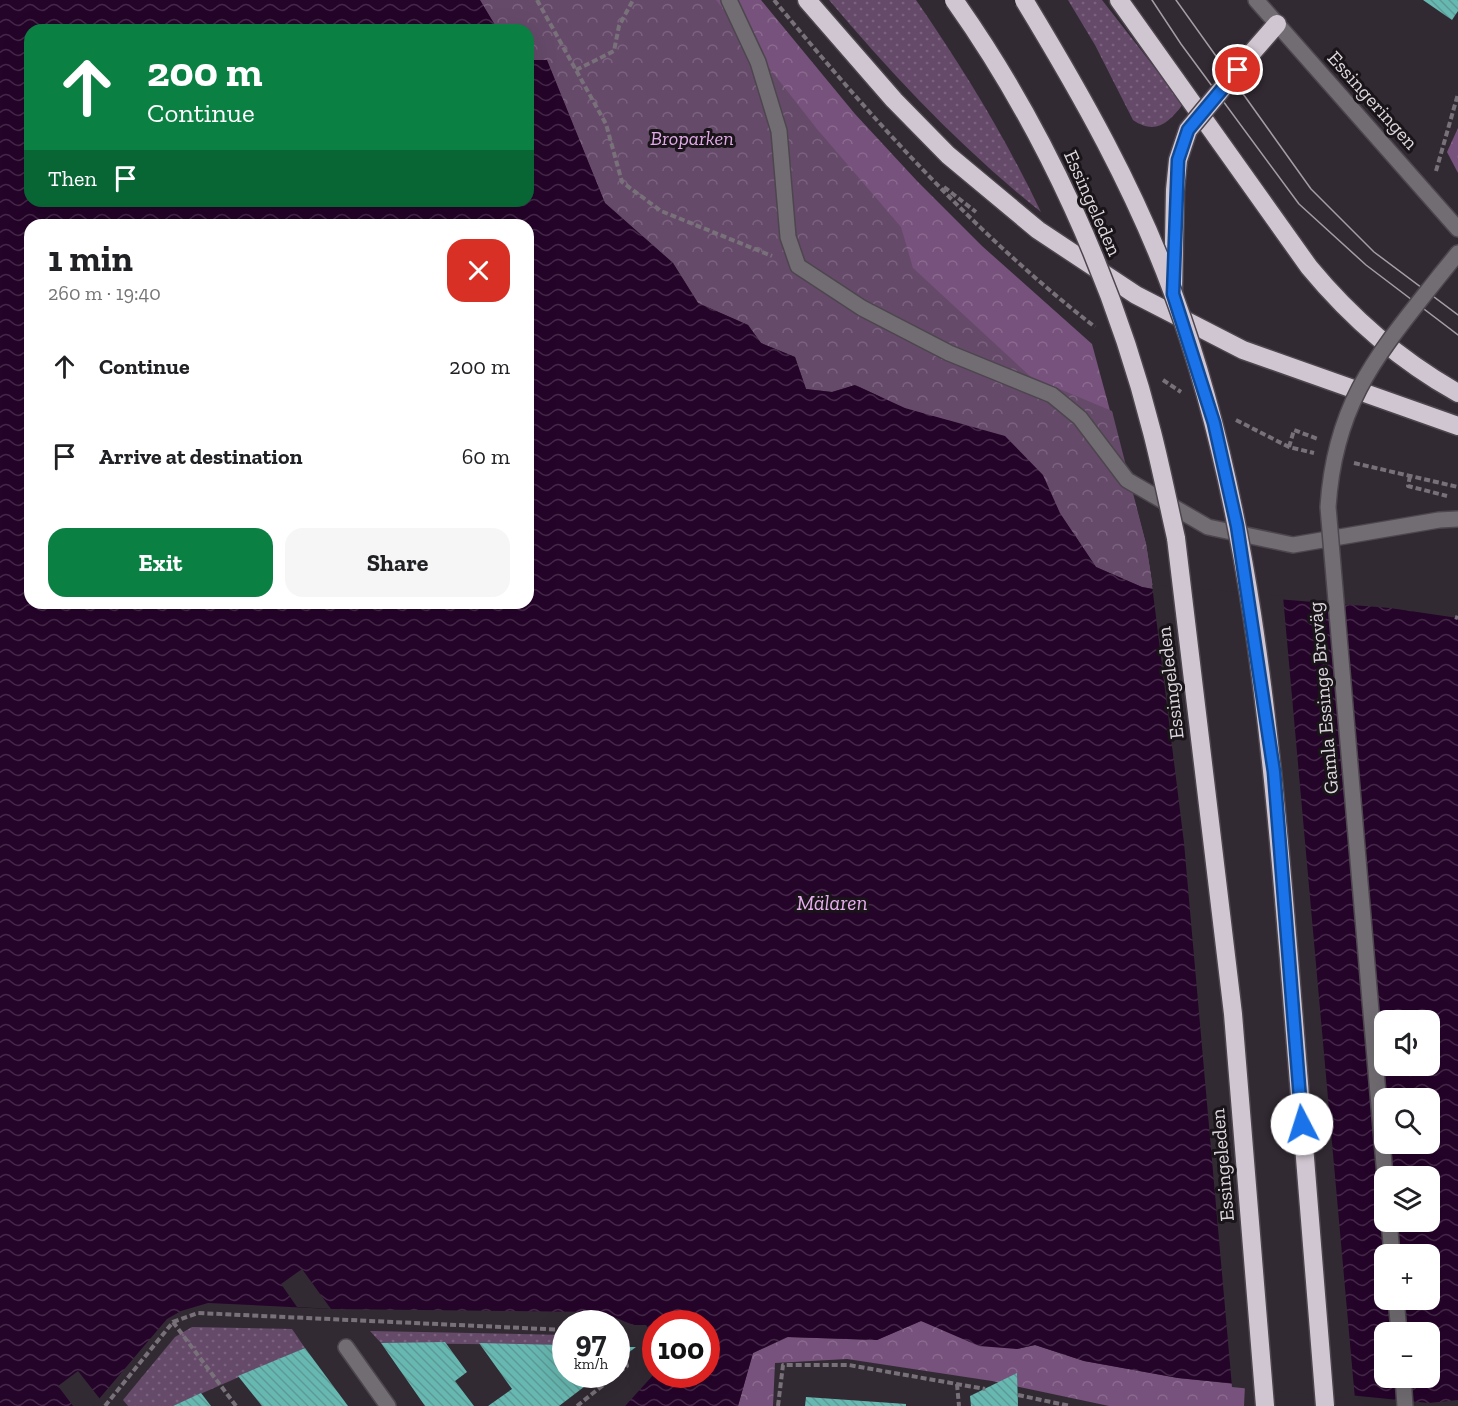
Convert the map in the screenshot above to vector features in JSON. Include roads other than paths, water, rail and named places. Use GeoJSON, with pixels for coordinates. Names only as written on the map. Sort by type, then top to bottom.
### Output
{"type":"FeatureCollection","features":[{"type":"Feature","properties":{"kind":"highway"},"geometry":{"type":"LineString","coordinates":[[807,0],[894,100],[948,154],[1038,230],[1136,295],[1243,350],[1458,426]]}},
{"type":"Feature","properties":{"kind":"highway","name":"Essingeleden"},"geometry":{"type":"LineString","coordinates":[[954,0],[1044,148],[1082,228],[1116,318],[1151,430],[1176,538],[1233,1014],[1265,1406]]}},
{"type":"Feature","properties":{"kind":"highway","name":"Essingeleden"},"geometry":{"type":"LineString","coordinates":[[1024,0],[1088,105],[1136,202],[1173,294],[1214,423],[1237,526],[1274,772],[1325,1406]]}},
{"type":"Feature","properties":{"kind":"highway"},"geometry":{"type":"LineString","coordinates":[[1119,0],[1309,267],[1333,297],[1388,349],[1418,370],[1458,393]]}},
{"type":"Feature","properties":{"kind":"highway"},"geometry":{"type":"LineString","coordinates":[[1173,294],[1178,160],[1184,140],[1188,130],[1276,24]]}},
{"type":"Feature","properties":{"kind":"street"},"geometry":{"type":"LineString","coordinates":[[729,0],[758,62],[779,131],[788,237],[798,266],[862,308],[949,353],[1052,394],[1080,418],[1127,480],[1209,527],[1293,545],[1439,520],[1458,519]]}},
{"type":"Feature","properties":{"kind":"street","name":"Essingeringen"},"geometry":{"type":"LineString","coordinates":[[1256,0],[1458,229]]}},
{"type":"Feature","properties":{"kind":"street","name":"Gamla Essinge Broväg"},"geometry":{"type":"LineString","coordinates":[[1384,1166],[1328,498],[1336,444],[1353,398],[1379,352],[1458,253]]}},
{"type":"Feature","properties":{"kind":"street"},"geometry":{"type":"LineString","coordinates":[[346,1347],[388,1406]]}},
{"type":"Feature","properties":{"kind":"street"},"geometry":{"type":"LineString","coordinates":[[1404,1388],[1406,1406]]}},
{"type":"Feature","properties":{"kind":"water","name":"Mälaren"},"geometry":{"type":"Polygon","coordinates":[[[0,0],[480,0],[494,24],[24,24],[24,207],[534,207],[534,60],[547,60],[605,203],[673,263],[698,303],[748,325],[761,343],[795,357],[806,389],[832,392],[855,385],[905,408],[1005,436],[1043,475],[1060,513],[1096,567],[1142,587],[1153,589],[1390,608],[1458,618],[1458,1400],[1429,1403],[1178,1378],[1084,1361],[1035,1345],[1017,1349],[979,1346],[921,1321],[877,1340],[787,1337],[753,1353],[738,1406],[625,1406],[642,1387],[720,1388],[720,1310],[642,1310],[642,1325],[633,1325],[630,1324],[630,1310],[331,1309],[208,1303],[181,1311],[167,1319],[93,1406],[0,1406],[0,0]]]}},
{"type":"Feature","properties":{"kind":"tram line"},"geometry":{"type":"LineString","coordinates":[[1152,0],[1181,44],[1299,204],[1366,265],[1458,335]]}},
{"type":"Feature","properties":{"kind":"tram line"},"geometry":{"type":"LineString","coordinates":[[1176,0],[1311,189],[1374,252],[1458,315]]}},
{"type":"Feature","properties":{"kind":"park label","name":"Broparken"},"geometry":{"type":"Point","coordinates":[692,138]}}]}
